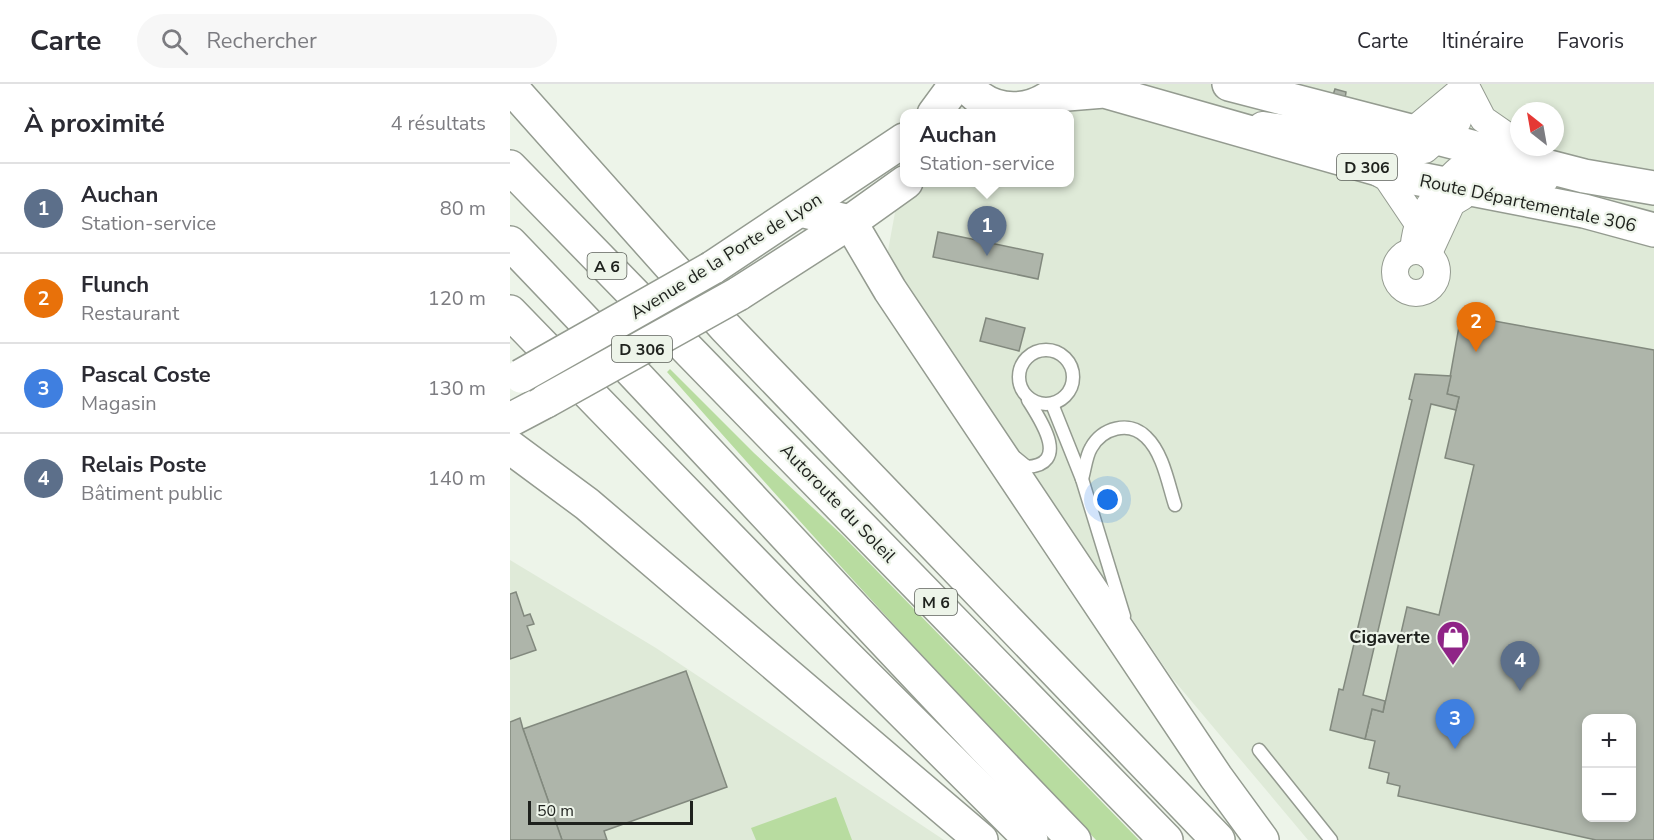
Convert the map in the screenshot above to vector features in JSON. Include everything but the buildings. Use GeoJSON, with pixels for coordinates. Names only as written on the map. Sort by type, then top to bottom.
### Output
{"type":"FeatureCollection","features":[{"type":"Feature","properties":{"kind":"main road"},"geometry":{"type":"LineString","coordinates":[[937,109],[956,84]]}},
{"type":"Feature","properties":{"kind":"main road"},"geometry":{"type":"LineString","coordinates":[[965,84],[987,104],[996,109]]}},
{"type":"Feature","properties":{"kind":"main road","name":"D 306"},"geometry":{"type":"LineString","coordinates":[[1229,84],[1584,176],[1654,188]]}},
{"type":"Feature","properties":{"kind":"main road"},"geometry":{"type":"LineString","coordinates":[[510,86],[725,327],[1218,840]]}},
{"type":"Feature","properties":{"kind":"main road"},"geometry":{"type":"LineString","coordinates":[[1022,109],[1040,105],[1060,90]]}},
{"type":"Feature","properties":{"kind":"main road","name":"Route Départementale 306"},"geometry":{"type":"LineString","coordinates":[[1060,90],[1104,91],[1218,126],[1369,168],[1484,193],[1584,211],[1654,230]]}},
{"type":"Feature","properties":{"kind":"main road","name":"Avenue de la Porte de Lyon"},"geometry":{"type":"LineString","coordinates":[[516,378],[712,268],[900,143]]}},
{"type":"Feature","properties":{"kind":"main road","name":"Autoroute du Soleil"},"geometry":{"type":"LineString","coordinates":[[510,167],[1166,840]]}},
{"type":"Feature","properties":{"kind":"main road","name":"Avenue de la Porte de Lyon"},"geometry":{"type":"LineString","coordinates":[[510,420],[738,294],[900,187]]}},
{"type":"Feature","properties":{"kind":"main road"},"geometry":{"type":"LineString","coordinates":[[800,210],[850,222],[890,290],[989,435],[1147,676],[1262,840]]}},
{"type":"Feature","properties":{"kind":"main road"},"geometry":{"type":"LineString","coordinates":[[510,243],[668,406],[835,590],[1074,840]]}},
{"type":"Feature","properties":{"kind":"main road"},"geometry":{"type":"LineString","coordinates":[[510,312],[784,594],[1031,840]]}},
{"type":"Feature","properties":{"kind":"main road"},"geometry":{"type":"LineString","coordinates":[[510,447],[587,504],[981,840]]}},
{"type":"Feature","properties":{"kind":"street"},"geometry":{"type":"LineString","coordinates":[[1218,126],[1269,124],[1329,134],[1394,151],[1425,150],[1426,135],[1458,121],[1466,85]]}},
{"type":"Feature","properties":{"kind":"street"},"geometry":{"type":"LineString","coordinates":[[1466,85],[1483,119],[1510,138]]}},
{"type":"Feature","properties":{"kind":"street"},"geometry":{"type":"LineString","coordinates":[[1543,156],[1584,176]]}},
{"type":"Feature","properties":{"kind":"street"},"geometry":{"type":"LineString","coordinates":[[1418,224],[1444,183],[1452,173],[1462,167],[1558,182],[1654,201]]}},
{"type":"Feature","properties":{"kind":"street"},"geometry":{"type":"LineString","coordinates":[[1369,168],[1387,178],[1418,224],[1421,253],[1452,203],[1468,194],[1484,193]]}},
{"type":"Feature","properties":{"kind":"lane"},"geometry":{"type":"LineString","coordinates":[[989,435],[1027,467],[1038,466],[1045,461],[1049,450],[1048,430],[1026,396],[1018,382],[1020,366],[1031,353],[1053,350],[1070,364],[1073,382],[1064,397],[1052,404],[1042,404],[1026,396]]}},
{"type":"Feature","properties":{"kind":"lane"},"geometry":{"type":"LineString","coordinates":[[1052,404],[1082,479],[1114,592],[1147,676]]}},
{"type":"Feature","properties":{"kind":"lane"},"geometry":{"type":"LineString","coordinates":[[1082,479],[1090,449],[1096,440],[1106,432],[1119,428],[1133,428],[1147,437],[1159,456],[1175,505]]}},
{"type":"Feature","properties":{"kind":"lane"},"geometry":{"type":"LineString","coordinates":[[1259,750],[1331,840]]}},
{"type":"Feature","properties":{"kind":"shaded area"},"geometry":{"type":"Polygon","coordinates":[[[1079,84],[1654,84],[1654,840],[1308,840],[1172,678],[887,256],[896,207],[924,187],[1074,187],[1074,111],[1079,84]]]}},
{"type":"Feature","properties":{"kind":"shaded area"},"geometry":{"type":"Polygon","coordinates":[[[510,560],[656,648],[944,840],[510,840],[510,560]]]}},
{"type":"Feature","properties":{"kind":"green space"},"geometry":{"type":"Polygon","coordinates":[[[670,369],[754,453],[842,535],[1139,840],[1096,840],[826,550],[667,372],[670,369]]]}},
{"type":"Feature","properties":{"kind":"green space"},"geometry":{"type":"Polygon","coordinates":[[[836,797],[852,840],[756,840],[751,828],[836,797]]]}},
{"type":"Feature","properties":{"kind":"place","name":"Auchan"},"geometry":{"type":"Point","coordinates":[987,256]}},
{"type":"Feature","properties":{"kind":"place","name":"Flunch"},"geometry":{"type":"Point","coordinates":[1476,352]}},
{"type":"Feature","properties":{"kind":"place","name":"Cigaverte"},"geometry":{"type":"Point","coordinates":[1453,666]}},
{"type":"Feature","properties":{"kind":"place","name":"Relais Poste"},"geometry":{"type":"Point","coordinates":[1520,691]}},
{"type":"Feature","properties":{"kind":"place","name":"Pascal Coste"},"geometry":{"type":"Point","coordinates":[1455,749]}}]}
